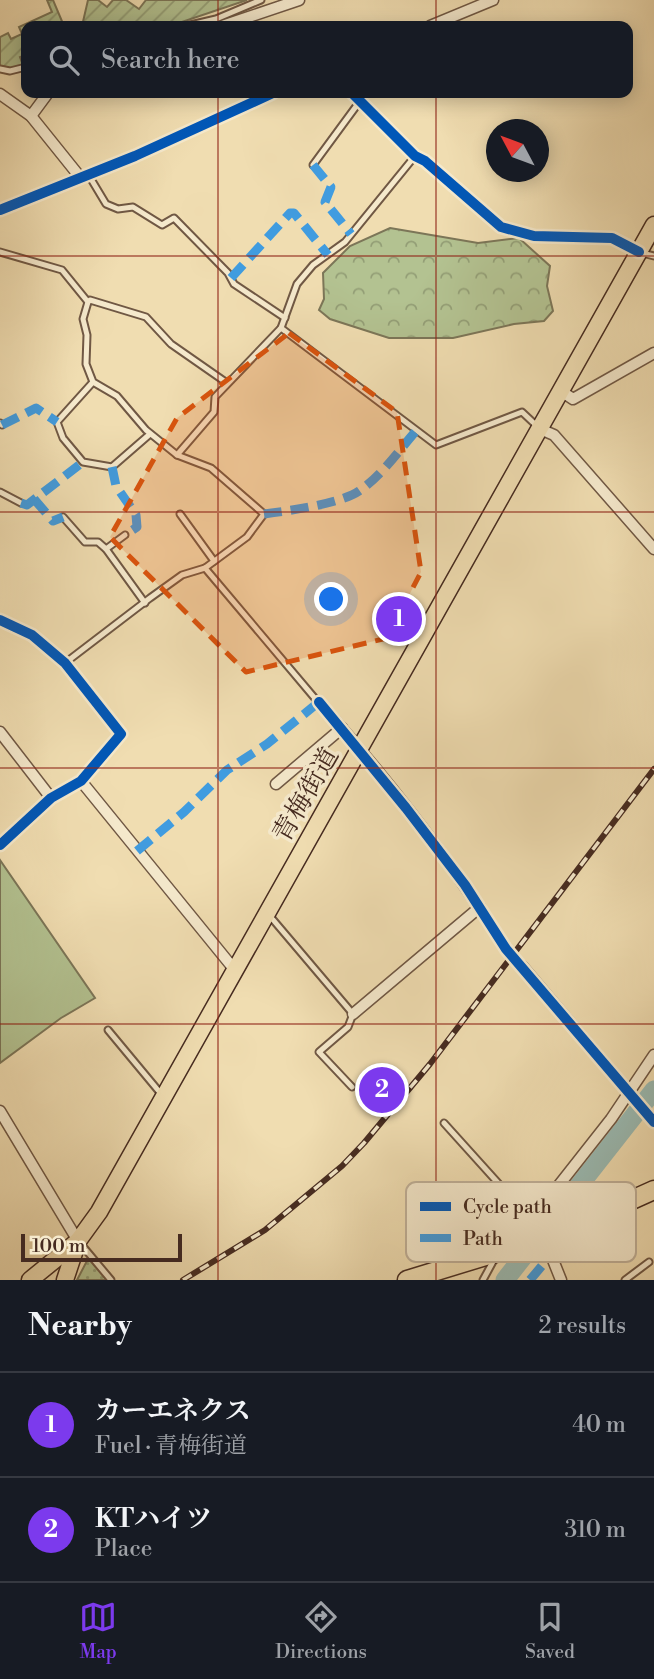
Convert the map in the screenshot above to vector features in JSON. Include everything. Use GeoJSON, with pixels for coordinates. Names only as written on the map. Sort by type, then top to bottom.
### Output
{"type":"FeatureCollection","features":[{"type":"Feature","properties":{"kind":"highway"},"geometry":{"type":"LineString","coordinates":[[636,1198],[654,1190]]}},
{"type":"Feature","properties":{"kind":"highway"},"geometry":{"type":"LineString","coordinates":[[407,1280],[464,1262]]}},
{"type":"Feature","properties":{"kind":"main road","name":"青梅街道"},"geometry":{"type":"LineString","coordinates":[[65,1280],[78,1241],[99,1212],[561,391],[646,254],[654,225]]}},
{"type":"Feature","properties":{"kind":"main road"},"geometry":{"type":"LineString","coordinates":[[30,1280],[78,1241]]}},
{"type":"Feature","properties":{"kind":"street"},"geometry":{"type":"LineString","coordinates":[[237,21],[299,0]]}},
{"type":"Feature","properties":{"kind":"street"},"geometry":{"type":"LineString","coordinates":[[442,21],[493,0]]}},
{"type":"Feature","properties":{"kind":"street"},"geometry":{"type":"LineString","coordinates":[[0,94],[31,116],[84,176]]}},
{"type":"Feature","properties":{"kind":"street"},"geometry":{"type":"LineString","coordinates":[[31,116],[44,98]]}},
{"type":"Feature","properties":{"kind":"street"},"geometry":{"type":"LineString","coordinates":[[0,210],[262,98]]}},
{"type":"Feature","properties":{"kind":"street"},"geometry":{"type":"LineString","coordinates":[[357,98],[415,156],[425,161],[501,227],[534,236],[612,238],[646,254]]}},
{"type":"Feature","properties":{"kind":"street"},"geometry":{"type":"LineString","coordinates":[[561,391],[573,399],[654,353]]}},
{"type":"Feature","properties":{"kind":"street"},"geometry":{"type":"LineString","coordinates":[[540,429],[554,435],[654,549]]}},
{"type":"Feature","properties":{"kind":"street"},"geometry":{"type":"LineString","coordinates":[[0,621],[33,635],[65,663],[121,734],[81,781],[51,799],[0,845]]}},
{"type":"Feature","properties":{"kind":"street"},"geometry":{"type":"LineString","coordinates":[[319,702],[406,808],[480,907],[506,949]]}},
{"type":"Feature","properties":{"kind":"street"},"geometry":{"type":"LineString","coordinates":[[276,784],[342,728]]}},
{"type":"Feature","properties":{"kind":"street"},"geometry":{"type":"LineString","coordinates":[[0,732],[51,799]]}},
{"type":"Feature","properties":{"kind":"street"},"geometry":{"type":"LineString","coordinates":[[81,781],[234,969]]}},
{"type":"Feature","properties":{"kind":"street"},"geometry":{"type":"LineString","coordinates":[[353,1014],[480,907]]}},
{"type":"Feature","properties":{"kind":"street"},"geometry":{"type":"LineString","coordinates":[[522,965],[652,1121]]}},
{"type":"Feature","properties":{"kind":"street"},"geometry":{"type":"LineString","coordinates":[[560,1182],[654,1055]]}},
{"type":"Feature","properties":{"kind":"street"},"geometry":{"type":"LineString","coordinates":[[0,1111],[78,1241]]}},
{"type":"Feature","properties":{"kind":"street"},"geometry":{"type":"LineString","coordinates":[[554,1262],[561,1280]]}},
{"type":"Feature","properties":{"kind":"lane"},"geometry":{"type":"LineString","coordinates":[[207,21],[261,0]]}},
{"type":"Feature","properties":{"kind":"lane"},"geometry":{"type":"LineString","coordinates":[[0,69],[10,71],[21,68]]}},
{"type":"Feature","properties":{"kind":"lane"},"geometry":{"type":"LineString","coordinates":[[313,165],[360,101]]}},
{"type":"Feature","properties":{"kind":"lane"},"geometry":{"type":"LineString","coordinates":[[177,456],[214,412],[215,397],[226,383],[281,328],[297,284],[313,265],[345,242],[415,156]]}},
{"type":"Feature","properties":{"kind":"lane"},"geometry":{"type":"LineString","coordinates":[[84,176],[106,204],[118,209],[133,207],[162,226],[174,218],[228,273],[234,284],[285,318]]}},
{"type":"Feature","properties":{"kind":"lane"},"geometry":{"type":"LineString","coordinates":[[0,252],[62,270],[88,302]]}},
{"type":"Feature","properties":{"kind":"lane"},"geometry":{"type":"LineString","coordinates":[[88,302],[90,300],[146,317],[171,344],[226,383]]}},
{"type":"Feature","properties":{"kind":"lane"},"geometry":{"type":"LineString","coordinates":[[65,663],[182,575],[205,568],[247,537],[264,514],[211,468],[177,456],[150,434],[117,396],[93,382],[86,364],[87,335],[83,319],[88,302]]}},
{"type":"Feature","properties":{"kind":"lane"},"geometry":{"type":"LineString","coordinates":[[281,328],[436,445],[522,412],[540,429]]}},
{"type":"Feature","properties":{"kind":"lane"},"geometry":{"type":"LineString","coordinates":[[93,382],[57,422],[63,438],[83,463],[112,467],[150,434]]}},
{"type":"Feature","properties":{"kind":"lane"},"geometry":{"type":"LineString","coordinates":[[0,492],[21,503]]}},
{"type":"Feature","properties":{"kind":"lane"},"geometry":{"type":"LineString","coordinates":[[180,514],[214,561]]}},
{"type":"Feature","properties":{"kind":"lane"},"geometry":{"type":"LineString","coordinates":[[63,517],[85,542],[98,542],[106,549],[145,603]]}},
{"type":"Feature","properties":{"kind":"lane"},"geometry":{"type":"LineString","coordinates":[[106,549],[125,535]]}},
{"type":"Feature","properties":{"kind":"lane"},"geometry":{"type":"LineString","coordinates":[[205,568],[319,702]]}},
{"type":"Feature","properties":{"kind":"lane"},"geometry":{"type":"LineString","coordinates":[[267,913],[353,1014],[348,1027],[319,1052],[352,1087]]}},
{"type":"Feature","properties":{"kind":"lane"},"geometry":{"type":"LineString","coordinates":[[108,1030],[164,1097]]}},
{"type":"Feature","properties":{"kind":"lane"},"geometry":{"type":"LineString","coordinates":[[444,1123],[497,1182]]}},
{"type":"Feature","properties":{"kind":"lane"},"geometry":{"type":"LineString","coordinates":[[78,1241],[111,1280]]}},
{"type":"Feature","properties":{"kind":"lane"},"geometry":{"type":"LineString","coordinates":[[483,1280],[493,1262]]}},
{"type":"Feature","properties":{"kind":"lane"},"geometry":{"type":"LineString","coordinates":[[625,1280],[649,1262]]}},
{"type":"Feature","properties":{"kind":"highlighted area"},"geometry":{"type":"Polygon","coordinates":[[[289,333],[397,412],[421,572],[387,638],[246,672],[110,537],[177,418],[289,333]]]}},
{"type":"Feature","properties":{"kind":"green space"},"geometry":{"type":"Polygon","coordinates":[[[47,0],[53,0],[62,21],[32,21],[52,12],[47,0]]]}},
{"type":"Feature","properties":{"kind":"green space"},"geometry":{"type":"Polygon","coordinates":[[[88,0],[98,0],[107,7],[113,0],[126,0],[139,9],[146,0],[247,0],[185,21],[83,21],[88,0]]]}},
{"type":"Feature","properties":{"kind":"green space"},"geometry":{"type":"Polygon","coordinates":[[[8,33],[11,39],[21,34],[21,69],[10,71],[0,69],[0,37],[8,33]]]}},
{"type":"Feature","properties":{"kind":"green space"},"geometry":{"type":"Polygon","coordinates":[[[390,228],[478,243],[519,238],[550,266],[547,286],[553,311],[544,321],[514,324],[453,338],[389,338],[330,319],[319,310],[324,299],[323,273],[350,246],[390,228]]]}},
{"type":"Feature","properties":{"kind":"green space"},"geometry":{"type":"Polygon","coordinates":[[[0,860],[95,998],[61,1018],[0,1063],[0,860]]]}},
{"type":"Feature","properties":{"kind":"green space"},"geometry":{"type":"Polygon","coordinates":[[[89,1257],[107,1280],[77,1280],[89,1257]]]}},
{"type":"Feature","properties":{"kind":"waterway"},"geometry":{"type":"LineString","coordinates":[[582,1182],[654,1090]]}},
{"type":"Feature","properties":{"kind":"waterway"},"geometry":{"type":"LineString","coordinates":[[505,1280],[519,1262]]}},
{"type":"Feature","properties":{"kind":"tunnel"},"geometry":{"type":"LineString","coordinates":[[506,949],[522,966]]}},
{"type":"Feature","properties":{"kind":"railway"},"geometry":{"type":"LineString","coordinates":[[183,1280],[265,1230],[342,1166],[364,1143],[430,1064],[654,769]]}},
{"type":"Feature","properties":{"kind":"marked path"},"geometry":{"type":"LineString","coordinates":[[313,165],[331,187],[325,202],[351,234]]}},
{"type":"Feature","properties":{"kind":"marked path"},"geometry":{"type":"LineString","coordinates":[[231,278],[290,213],[294,213],[328,255]]}},
{"type":"Feature","properties":{"kind":"marked path"},"geometry":{"type":"LineString","coordinates":[[2,425],[36,408],[57,422]]}},
{"type":"Feature","properties":{"kind":"marked path"},"geometry":{"type":"LineString","coordinates":[[264,514],[299,509],[350,496],[382,471],[415,432]]}},
{"type":"Feature","properties":{"kind":"marked path"},"geometry":{"type":"LineString","coordinates":[[21,503],[27,505],[83,462]]}},
{"type":"Feature","properties":{"kind":"marked path"},"geometry":{"type":"LineString","coordinates":[[112,467],[116,486],[136,515],[137,527],[125,535]]}},
{"type":"Feature","properties":{"kind":"marked path"},"geometry":{"type":"LineString","coordinates":[[34,499],[53,521],[63,517]]}},
{"type":"Feature","properties":{"kind":"marked path"},"geometry":{"type":"LineString","coordinates":[[137,851],[184,812],[227,770],[267,744],[319,702]]}},
{"type":"Feature","properties":{"kind":"marked path"},"geometry":{"type":"LineString","coordinates":[[530,1280],[545,1262]]}},
{"type":"Feature","properties":{"kind":"cycle path"},"geometry":{"type":"LineString","coordinates":[[0,210],[135,156],[262,98]]}},
{"type":"Feature","properties":{"kind":"cycle path"},"geometry":{"type":"LineString","coordinates":[[357,98],[415,156],[425,161],[501,227],[534,236],[612,238],[639,252]]}},
{"type":"Feature","properties":{"kind":"cycle path"},"geometry":{"type":"LineString","coordinates":[[0,620],[32,635],[65,663],[121,734],[81,781],[51,798],[0,845]]}},
{"type":"Feature","properties":{"kind":"cycle path"},"geometry":{"type":"LineString","coordinates":[[319,702],[465,885],[506,949],[654,1122]]}},
{"type":"Feature","properties":{"kind":"place","name":"カーエネクス"},"geometry":{"type":"Point","coordinates":[399,619]}},
{"type":"Feature","properties":{"kind":"place","name":"KTハイツ"},"geometry":{"type":"Point","coordinates":[382,1090]}}]}
